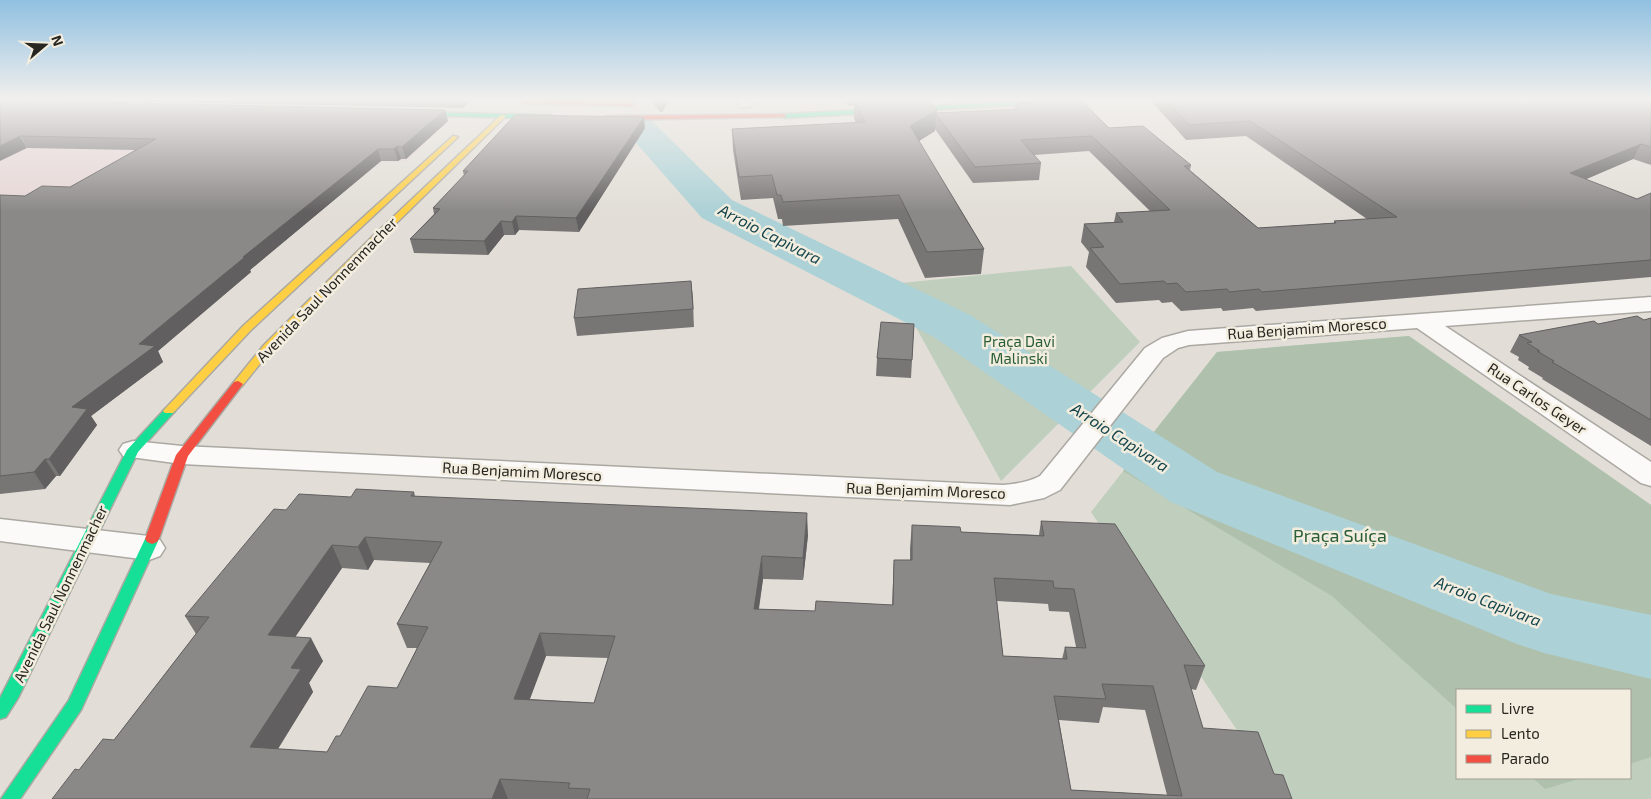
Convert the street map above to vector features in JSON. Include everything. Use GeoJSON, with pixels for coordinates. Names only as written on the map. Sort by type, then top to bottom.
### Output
{"type":"FeatureCollection","features":[{"type":"Feature","properties":{"kind":"street","name":"Avenida Saul Nonnenmacher"},"geometry":{"type":"LineString","coordinates":[[0,712],[12,693],[133,450],[247,328],[454,137]]}},
{"type":"Feature","properties":{"kind":"street","name":"Avenida Saul Nonnenmacher"},"geometry":{"type":"LineString","coordinates":[[10,799],[75,705],[149,548],[182,455],[268,347],[481,137]]}},
{"type":"Feature","properties":{"kind":"street"},"geometry":{"type":"LineString","coordinates":[[413,176],[440,176]]}},
{"type":"Feature","properties":{"kind":"street"},"geometry":{"type":"LineString","coordinates":[[389,198],[417,199]]}},
{"type":"Feature","properties":{"kind":"street","name":"Rua Benjamim Moresco"},"geometry":{"type":"LineString","coordinates":[[133,450],[182,455],[1003,495],[1022,494],[1038,490],[1050,483],[1154,352],[1188,338],[1651,304]]}},
{"type":"Feature","properties":{"kind":"street","name":"Rua Carlos Geyer"},"geometry":{"type":"LineString","coordinates":[[1422,322],[1651,476]]}},
{"type":"Feature","properties":{"kind":"street"},"geometry":{"type":"LineString","coordinates":[[0,530],[149,548]]}},
{"type":"Feature","properties":{"kind":"shaded area"},"geometry":{"type":"Polygon","coordinates":[[[48,137],[432,137],[405,162],[249,158],[0,220],[0,161],[48,137]]]}},
{"type":"Feature","properties":{"kind":"green space","name":"Praça Davi Malinski"},"geometry":{"type":"Polygon","coordinates":[[[1071,266],[1140,342],[1001,481],[892,284],[1071,266]]]}},
{"type":"Feature","properties":{"kind":"green space","name":"Praça Suíça"},"geometry":{"type":"Polygon","coordinates":[[[1409,336],[1651,505],[1651,799],[1283,799],[1091,512],[1217,352],[1409,336]]]}},
{"type":"Feature","properties":{"kind":"green space","name":"Praça Suíça"},"geometry":{"type":"Polygon","coordinates":[[[1409,336],[1651,505],[1651,757],[1631,764],[1631,689],[1456,689],[1456,708],[1332,596],[1123,471],[1217,352],[1409,336]]]}},
{"type":"Feature","properties":{"kind":"green space"},"geometry":{"type":"Polygon","coordinates":[[[1534,779],[1579,779],[1545,789],[1534,779]]]}},
{"type":"Feature","properties":{"kind":"building"},"geometry":{"type":"Polygon","coordinates":[[[0,137],[17,137],[0,146],[0,137]]]}},
{"type":"Feature","properties":{"kind":"building"},"geometry":{"type":"Polygon","coordinates":[[[78,137],[413,137],[402,147],[378,149],[243,257],[245,257],[139,344],[155,346],[72,407],[87,409],[49,459],[45,459],[34,472],[0,476],[0,195],[25,196],[42,186],[70,187],[156,139],[78,137]]]}},
{"type":"Feature","properties":{"kind":"building"},"geometry":{"type":"Polygon","coordinates":[[[494,137],[630,137],[576,218],[516,216],[512,222],[501,221],[484,241],[410,239],[440,209],[433,208],[468,171],[463,171],[494,137]]]}},
{"type":"Feature","properties":{"kind":"building"},"geometry":{"type":"Polygon","coordinates":[[[733,137],[917,137],[984,249],[927,252],[899,195],[783,202],[781,195],[777,195],[772,175],[739,177],[733,137]]]}},
{"type":"Feature","properties":{"kind":"building"},"geometry":{"type":"Polygon","coordinates":[[[953,137],[1069,137],[1021,140],[1041,163],[975,167],[953,137]]]}},
{"type":"Feature","properties":{"kind":"building"},"geometry":{"type":"Polygon","coordinates":[[[1093,137],[1157,137],[1191,165],[1184,166],[1258,228],[1397,217],[1275,137],[1651,137],[1651,147],[1641,144],[1570,173],[1637,199],[1651,193],[1651,260],[1262,292],[1259,289],[1229,292],[1227,289],[1186,292],[1177,283],[1167,284],[1164,281],[1120,284],[1090,248],[1104,247],[1084,224],[1123,222],[1116,213],[1170,210],[1093,137]]]}},
{"type":"Feature","properties":{"kind":"building"},"geometry":{"type":"Polygon","coordinates":[[[691,281],[693,309],[574,318],[578,289],[691,281]]]}},
{"type":"Feature","properties":{"kind":"building"},"geometry":{"type":"Polygon","coordinates":[[[1637,316],[1644,320],[1651,318],[1651,420],[1552,362],[1554,361],[1527,343],[1532,342],[1519,335],[1594,321],[1598,324],[1637,316]]]}},
{"type":"Feature","properties":{"kind":"building"},"geometry":{"type":"Polygon","coordinates":[[[881,322],[914,324],[912,360],[877,358],[881,322]]]}},
{"type":"Feature","properties":{"kind":"building"},"geometry":{"type":"Polygon","coordinates":[[[356,489],[414,492],[411,496],[807,513],[803,558],[762,556],[754,609],[815,611],[816,601],[893,605],[894,560],[912,560],[912,525],[960,527],[961,532],[1044,536],[1041,521],[1115,524],[1205,666],[1184,665],[1203,728],[1258,732],[1274,774],[1283,775],[1292,799],[587,799],[590,789],[568,788],[570,783],[500,779],[492,799],[52,799],[75,769],[79,770],[103,739],[114,740],[209,617],[185,616],[274,509],[286,510],[299,494],[351,497],[356,489]],[[365,537],[358,547],[332,545],[268,635],[311,638],[291,668],[301,669],[250,747],[327,752],[336,736],[340,736],[368,686],[397,688],[428,627],[397,624],[442,542],[365,537]],[[994,578],[1003,656],[1067,659],[1065,647],[1086,648],[1074,589],[1054,588],[1053,581],[994,578]],[[540,633],[514,699],[594,703],[615,636],[540,633]],[[1102,684],[1106,699],[1054,696],[1071,790],[1182,796],[1153,686],[1102,684]]]}},
{"type":"Feature","properties":{"kind":"waterway","name":"Arroio Capivara"},"geometry":{"type":"LineString","coordinates":[[649,137],[717,209],[952,326],[1194,487],[1544,623],[1651,647]]}},
{"type":"Feature","properties":{"kind":"traffic: fast"},"geometry":{"type":"LineString","coordinates":[[0,712],[12,693],[133,450],[169,411]]}},
{"type":"Feature","properties":{"kind":"traffic: fast"},"geometry":{"type":"LineString","coordinates":[[10,799],[75,705],[152,539]]}},
{"type":"Feature","properties":{"kind":"traffic: slow"},"geometry":{"type":"LineString","coordinates":[[169,411],[247,328],[455,137]]}},
{"type":"Feature","properties":{"kind":"traffic: slow"},"geometry":{"type":"LineString","coordinates":[[238,384],[268,347],[376,238],[481,137]]}},
{"type":"Feature","properties":{"kind":"traffic: jam"},"geometry":{"type":"LineString","coordinates":[[152,539],[182,455],[238,384]]}}]}
